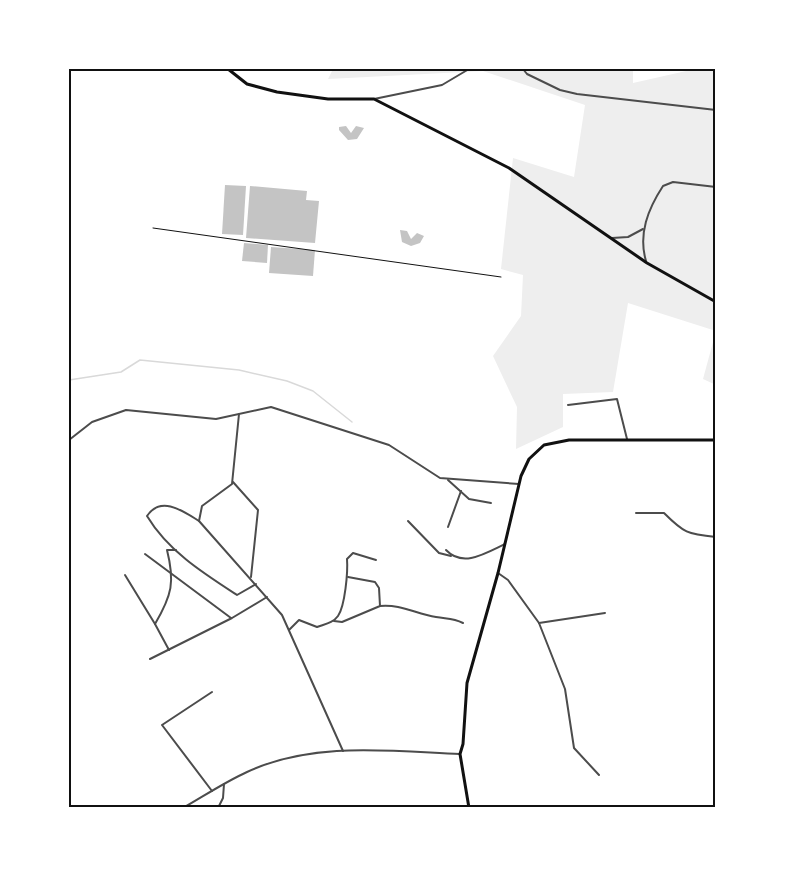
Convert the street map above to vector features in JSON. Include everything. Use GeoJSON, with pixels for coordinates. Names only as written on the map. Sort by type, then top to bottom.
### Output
{"type":"FeatureCollection","features":[{"type":"Feature","properties":{"kind":"main road"},"geometry":{"type":"LineString","coordinates":[[228,69],[247,84],[277,92],[328,99],[374,99],[509,168],[647,262],[716,302]]}},
{"type":"Feature","properties":{"kind":"main road"},"geometry":{"type":"LineString","coordinates":[[469,808],[460,754],[463,744],[469,674],[506,544],[519,484],[529,459],[544,446],[569,440],[716,440]]}},
{"type":"Feature","properties":{"kind":"street"},"geometry":{"type":"LineString","coordinates":[[374,99],[442,85],[469,69]]}},
{"type":"Feature","properties":{"kind":"street"},"geometry":{"type":"LineString","coordinates":[[523,69],[527,74],[567,92],[716,110]]}},
{"type":"Feature","properties":{"kind":"street"},"geometry":{"type":"LineString","coordinates":[[647,262],[642,245],[643,229],[659,193],[667,183],[716,186]]}},
{"type":"Feature","properties":{"kind":"street"},"geometry":{"type":"LineString","coordinates":[[611,238],[628,237],[643,229]]}},
{"type":"Feature","properties":{"kind":"street"},"geometry":{"type":"LineString","coordinates":[[568,405],[617,399],[627,439]]}},
{"type":"Feature","properties":{"kind":"street"},"geometry":{"type":"LineString","coordinates":[[69,440],[92,422],[126,410],[207,418],[239,414],[264,407],[283,410],[311,422],[389,445],[428,472],[448,480],[469,499],[491,503]]}},
{"type":"Feature","properties":{"kind":"street"},"geometry":{"type":"LineString","coordinates":[[198,521],[202,506],[233,482],[239,414]]}},
{"type":"Feature","properties":{"kind":"street"},"geometry":{"type":"LineString","coordinates":[[448,480],[519,484]]}},
{"type":"Feature","properties":{"kind":"street"},"geometry":{"type":"LineString","coordinates":[[233,482],[258,510],[251,577]]}},
{"type":"Feature","properties":{"kind":"street"},"geometry":{"type":"LineString","coordinates":[[448,527],[461,491]]}},
{"type":"Feature","properties":{"kind":"street"},"geometry":{"type":"LineString","coordinates":[[256,584],[238,596],[195,567],[176,550],[155,529],[147,514],[157,506],[169,505],[198,521],[251,577],[282,615],[343,751]]}},
{"type":"Feature","properties":{"kind":"street"},"geometry":{"type":"LineString","coordinates":[[636,513],[664,513],[675,526],[690,534],[716,537]]}},
{"type":"Feature","properties":{"kind":"street"},"geometry":{"type":"LineString","coordinates":[[408,521],[439,553],[463,560],[506,544]]}},
{"type":"Feature","properties":{"kind":"street"},"geometry":{"type":"LineString","coordinates":[[154,624],[164,608],[174,575],[167,550],[176,550]]}},
{"type":"Feature","properties":{"kind":"street"},"geometry":{"type":"LineString","coordinates":[[446,550],[451,556]]}},
{"type":"Feature","properties":{"kind":"street"},"geometry":{"type":"LineString","coordinates":[[289,630],[299,620],[317,627],[333,621],[340,614],[348,577],[348,559],[353,553],[376,560]]}},
{"type":"Feature","properties":{"kind":"street"},"geometry":{"type":"LineString","coordinates":[[145,554],[231,618]]}},
{"type":"Feature","properties":{"kind":"street"},"geometry":{"type":"LineString","coordinates":[[498,573],[508,580],[539,623],[565,689],[574,748],[599,775]]}},
{"type":"Feature","properties":{"kind":"street"},"geometry":{"type":"LineString","coordinates":[[125,575],[169,650]]}},
{"type":"Feature","properties":{"kind":"street"},"geometry":{"type":"LineString","coordinates":[[348,577],[375,582],[379,588],[380,606]]}},
{"type":"Feature","properties":{"kind":"street"},"geometry":{"type":"LineString","coordinates":[[150,659],[267,597]]}},
{"type":"Feature","properties":{"kind":"street"},"geometry":{"type":"LineString","coordinates":[[333,621],[342,622],[364,615],[380,606],[391,604],[437,617],[450,616],[463,623]]}},
{"type":"Feature","properties":{"kind":"street"},"geometry":{"type":"LineString","coordinates":[[539,623],[605,613]]}},
{"type":"Feature","properties":{"kind":"street"},"geometry":{"type":"LineString","coordinates":[[212,692],[162,725],[212,791]]}},
{"type":"Feature","properties":{"kind":"street"},"geometry":{"type":"LineString","coordinates":[[183,808],[248,771],[275,762],[343,751],[460,754]]}},
{"type":"Feature","properties":{"kind":"street"},"geometry":{"type":"LineString","coordinates":[[218,808],[223,798],[224,784]]}},
{"type":"Feature","properties":{"kind":"path"},"geometry":{"type":"LineString","coordinates":[[153,228],[501,277]]}},
{"type":"Feature","properties":{"kind":"shaded area"},"geometry":{"type":"Polygon","coordinates":[[[333,69],[633,69],[633,83],[695,69],[716,69],[716,331],[628,303],[613,392],[563,394],[563,427],[516,449],[517,407],[493,356],[521,316],[523,275],[501,269],[513,158],[574,177],[585,105],[483,71],[328,79],[333,69]]]}},
{"type":"Feature","properties":{"kind":"shaded area"},"geometry":{"type":"Polygon","coordinates":[[[716,331],[716,385],[703,379],[716,331]]]}},
{"type":"Feature","properties":{"kind":"building"},"geometry":{"type":"Polygon","coordinates":[[[346,126],[351,133],[356,126],[364,128],[357,139],[348,140],[339,130],[339,127],[346,126]]]}},
{"type":"Feature","properties":{"kind":"building"},"geometry":{"type":"Polygon","coordinates":[[[225,185],[246,186],[243,235],[222,234],[225,185]]]}},
{"type":"Feature","properties":{"kind":"building"},"geometry":{"type":"Polygon","coordinates":[[[250,186],[307,191],[306,200],[319,201],[315,243],[246,238],[250,186]]]}},
{"type":"Feature","properties":{"kind":"building"},"geometry":{"type":"Polygon","coordinates":[[[400,230],[407,231],[411,239],[417,233],[424,236],[420,243],[411,246],[402,242],[400,230]]]}},
{"type":"Feature","properties":{"kind":"building"},"geometry":{"type":"Polygon","coordinates":[[[244,243],[268,245],[267,263],[242,261],[244,243]]]}},
{"type":"Feature","properties":{"kind":"building"},"geometry":{"type":"Polygon","coordinates":[[[271,247],[315,250],[313,276],[269,273],[271,247]]]}},
{"type":"Feature","properties":{"kind":"waterway"},"geometry":{"type":"LineString","coordinates":[[69,380],[121,372],[140,360],[239,370],[287,381],[313,391],[352,422]]}}]}
